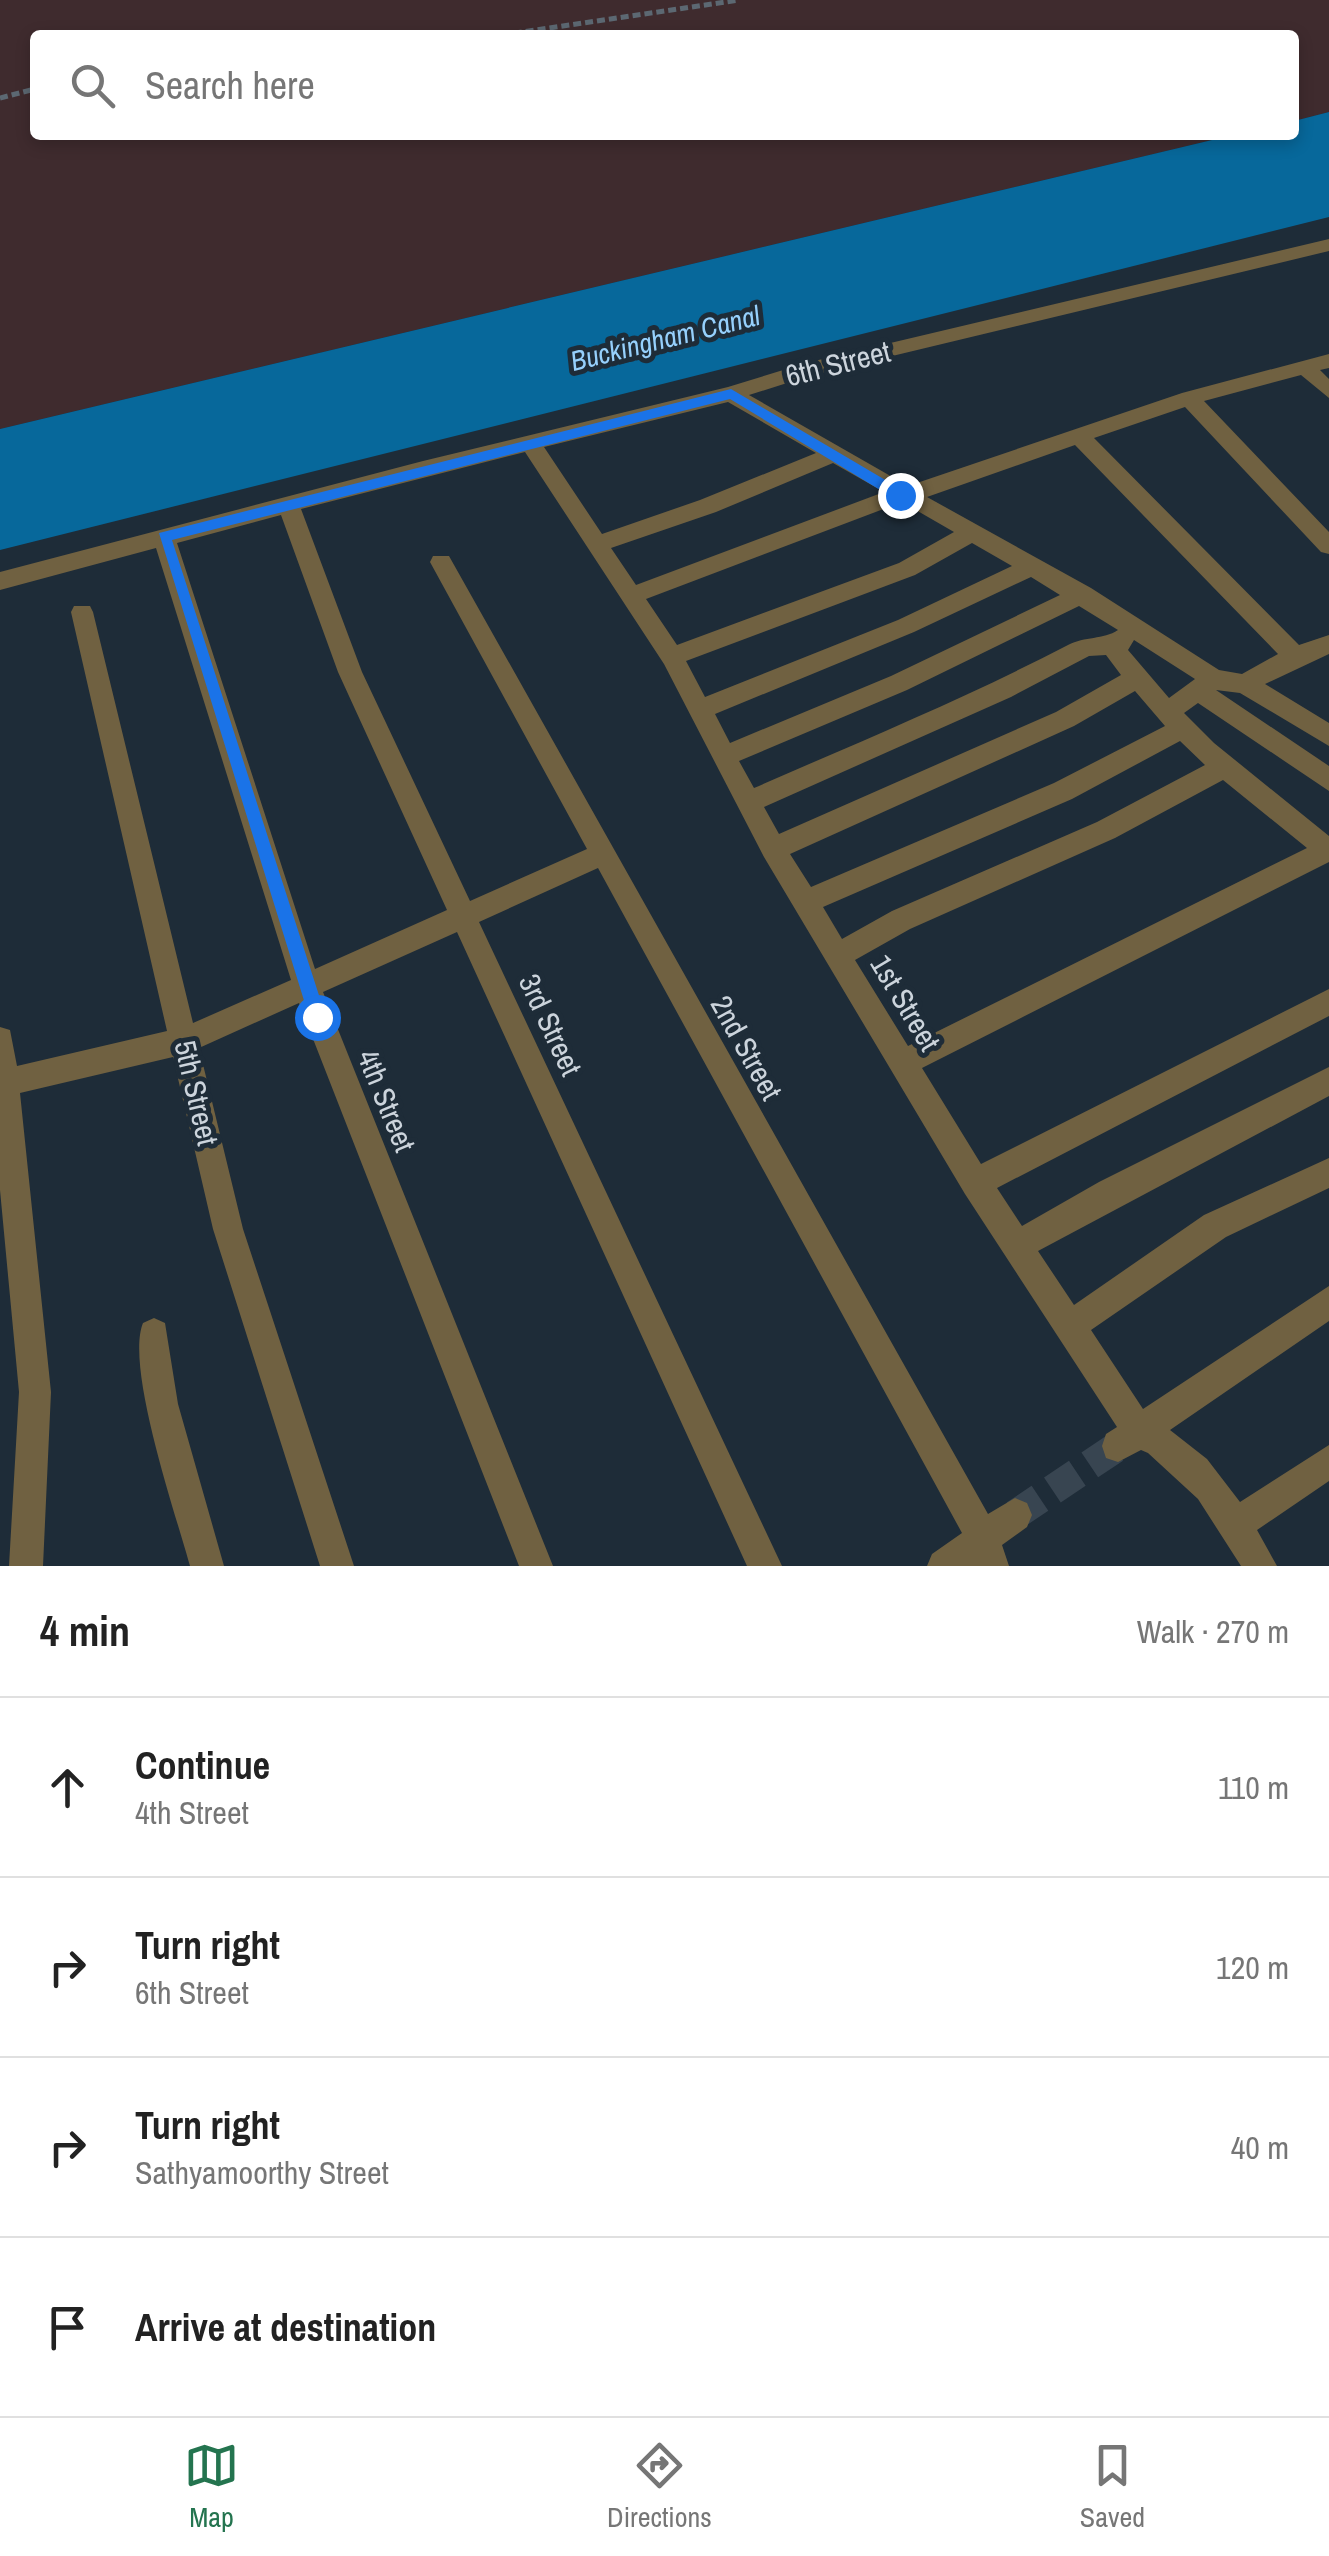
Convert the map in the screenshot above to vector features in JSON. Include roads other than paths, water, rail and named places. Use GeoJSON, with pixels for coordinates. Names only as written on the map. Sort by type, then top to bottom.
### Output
{"type":"FeatureCollection","features":[{"type":"Feature","properties":{"kind":"street","name":"6th Street"},"geometry":{"type":"LineString","coordinates":[[0,581],[731,394],[806,370],[1329,246]]}},
{"type":"Feature","properties":{"kind":"street"},"geometry":{"type":"LineString","coordinates":[[633,595],[1078,435],[1190,398],[1329,360]]}},
{"type":"Feature","properties":{"kind":"street"},"geometry":{"type":"LineString","coordinates":[[1305,367],[1329,391]]}},
{"type":"Feature","properties":{"kind":"street"},"geometry":{"type":"LineString","coordinates":[[731,394],[1135,626],[1329,780]]}},
{"type":"Feature","properties":{"kind":"street"},"geometry":{"type":"LineString","coordinates":[[1190,398],[1329,546]]}},
{"type":"Feature","properties":{"kind":"street"},"geometry":{"type":"LineString","coordinates":[[1078,435],[1295,656]]}},
{"type":"Feature","properties":{"kind":"street","name":"1st Street"},"geometry":{"type":"LineString","coordinates":[[530,443],[672,657],[773,849],[976,1182],[1070,1326],[1128,1438],[1174,1448],[1208,1483],[1260,1566]]}},
{"type":"Feature","properties":{"kind":"street"},"geometry":{"type":"LineString","coordinates":[[597,544],[708,506],[832,455]]}},
{"type":"Feature","properties":{"kind":"street","name":"3rd Street"},"geometry":{"type":"LineString","coordinates":[[289,506],[350,672],[765,1566]]}},
{"type":"Feature","properties":{"kind":"street"},"geometry":{"type":"LineString","coordinates":[[672,657],[907,569],[972,532]]}},
{"type":"Feature","properties":{"kind":"street","name":"4th Street"},"geometry":{"type":"LineString","coordinates":[[164,537],[307,984],[536,1566]]}},
{"type":"Feature","properties":{"kind":"street","name":"2nd Street"},"geometry":{"type":"LineString","coordinates":[[442,562],[988,1552]]}},
{"type":"Feature","properties":{"kind":"street"},"geometry":{"type":"LineString","coordinates":[[702,709],[906,626],[1034,566]]}},
{"type":"Feature","properties":{"kind":"street"},"geometry":{"type":"LineString","coordinates":[[723,757],[916,676],[1084,594]]}},
{"type":"Feature","properties":{"kind":"street","name":"5th Street"},"geometry":{"type":"LineString","coordinates":[[82,612],[228,1229],[337,1566]]}},
{"type":"Feature","properties":{"kind":"street"},"geometry":{"type":"LineString","coordinates":[[748,802],[1003,690],[1085,647],[1115,645],[1135,626]]}},
{"type":"Feature","properties":{"kind":"street"},"geometry":{"type":"LineString","coordinates":[[1205,684],[1246,684],[1295,656],[1329,644]]}},
{"type":"Feature","properties":{"kind":"street"},"geometry":{"type":"LineString","coordinates":[[903,1063],[1329,850],[1174,721],[1117,654],[1115,645]]}},
{"type":"Feature","properties":{"kind":"street"},"geometry":{"type":"LineString","coordinates":[[773,849],[1066,720],[1137,678]]}},
{"type":"Feature","properties":{"kind":"street"},"geometry":{"type":"LineString","coordinates":[[805,902],[1063,790],[1174,721],[1205,684]]}},
{"type":"Feature","properties":{"kind":"street"},"geometry":{"type":"LineString","coordinates":[[1246,684],[1329,736]]}},
{"type":"Feature","properties":{"kind":"street"},"geometry":{"type":"LineString","coordinates":[[838,955],[901,920],[1106,830],[1228,765]]}},
{"type":"Feature","properties":{"kind":"street"},"geometry":{"type":"LineString","coordinates":[[4,1083],[184,1040],[600,854]]}},
{"type":"Feature","properties":{"kind":"street"},"geometry":{"type":"LineString","coordinates":[[976,1182],[1329,1002]]}},
{"type":"Feature","properties":{"kind":"street"},"geometry":{"type":"LineString","coordinates":[[0,1040],[35,1392],[26,1566]]}},
{"type":"Feature","properties":{"kind":"street"},"geometry":{"type":"LineString","coordinates":[[1018,1246],[1110,1192],[1329,1081]]}},
{"type":"Feature","properties":{"kind":"street"},"geometry":{"type":"LineString","coordinates":[[1070,1326],[1214,1226],[1329,1173]]}},
{"type":"Feature","properties":{"kind":"street"},"geometry":{"type":"LineString","coordinates":[[1128,1438],[1329,1302]]}},
{"type":"Feature","properties":{"kind":"street"},"geometry":{"type":"LineString","coordinates":[[154,1334],[162,1404],[206,1566]]}},
{"type":"Feature","properties":{"kind":"street"},"geometry":{"type":"LineString","coordinates":[[1235,1525],[1329,1462]]}},
{"type":"Feature","properties":{"kind":"street"},"geometry":{"type":"LineString","coordinates":[[944,1566],[988,1552],[1015,1515]]}},
{"type":"Feature","properties":{"kind":"water","name":"Buckingham Canal"},"geometry":{"type":"Polygon","coordinates":[[[1329,112],[1329,217],[0,550],[0,429],[1212,140],[1299,140],[1299,120],[1329,112]]]}},
{"type":"Feature","properties":{"kind":"tunnel"},"geometry":{"type":"LineString","coordinates":[[1015,1515],[1118,1446]]}}]}
